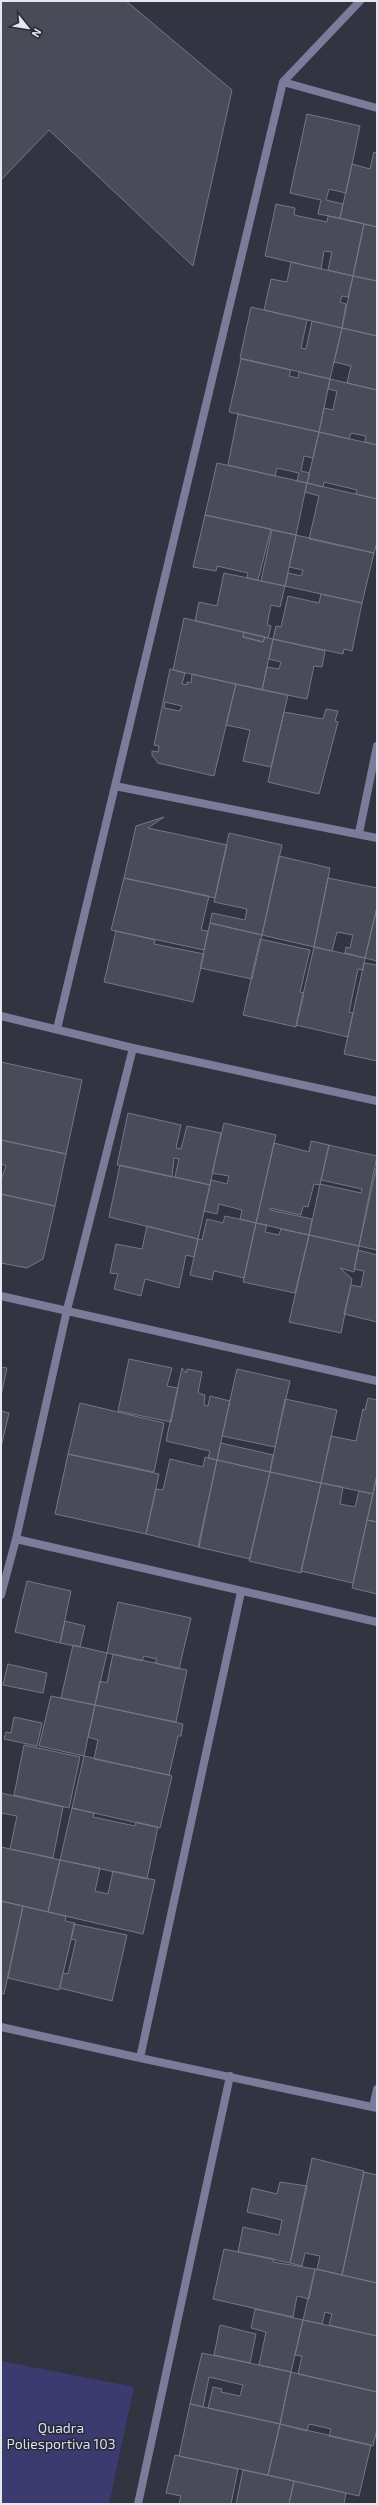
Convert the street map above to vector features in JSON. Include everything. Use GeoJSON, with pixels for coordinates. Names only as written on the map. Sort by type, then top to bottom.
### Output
{"type":"FeatureCollection","features":[{"type":"Feature","properties":{"kind":"street"},"geometry":{"type":"LineString","coordinates":[[57,1029],[283,82],[360,1]]}},
{"type":"Feature","properties":{"kind":"street"},"geometry":{"type":"LineString","coordinates":[[283,82],[377,108]]}},
{"type":"Feature","properties":{"kind":"street"},"geometry":{"type":"LineString","coordinates":[[359,834],[377,746]]}},
{"type":"Feature","properties":{"kind":"street"},"geometry":{"type":"LineString","coordinates":[[115,786],[377,838]]}},
{"type":"Feature","properties":{"kind":"street"},"geometry":{"type":"LineString","coordinates":[[1,1016],[133,1048],[377,1101]]}},
{"type":"Feature","properties":{"kind":"street"},"geometry":{"type":"LineString","coordinates":[[1,1595],[16,1539],[67,1310],[133,1048]]}},
{"type":"Feature","properties":{"kind":"street"},"geometry":{"type":"LineString","coordinates":[[1,1296],[377,1381]]}},
{"type":"Feature","properties":{"kind":"street"},"geometry":{"type":"LineString","coordinates":[[16,1539],[241,1592],[377,1622]]}},
{"type":"Feature","properties":{"kind":"street"},"geometry":{"type":"LineString","coordinates":[[140,2058],[241,1592]]}},
{"type":"Feature","properties":{"kind":"street"},"geometry":{"type":"LineString","coordinates":[[1,2027],[140,2058],[375,2107],[377,2089]]}},
{"type":"Feature","properties":{"kind":"street"},"geometry":{"type":"LineString","coordinates":[[138,2504],[230,2076]]}},
{"type":"Feature","properties":{"kind":"green space","name":"Quadra Poliesportiva 103"},"geometry":{"type":"Polygon","coordinates":[[[1,2361],[134,2387],[109,2504],[1,2504],[1,2361]]]}},
{"type":"Feature","properties":{"kind":"building"},"geometry":{"type":"Polygon","coordinates":[[[1,1],[126,1],[232,90],[193,266],[49,130],[1,180],[1,1]]]}},
{"type":"Feature","properties":{"kind":"building"},"geometry":{"type":"Polygon","coordinates":[[[307,114],[360,126],[346,193],[329,189],[326,200],[343,204],[340,218],[318,214],[321,200],[290,193],[307,114]]]}},
{"type":"Feature","properties":{"kind":"building"},"geometry":{"type":"Polygon","coordinates":[[[374,152],[377,153],[377,227],[340,218],[352,164],[370,169],[374,152]]]}},
{"type":"Feature","properties":{"kind":"building"},"geometry":{"type":"Polygon","coordinates":[[[276,204],[295,208],[294,215],[327,222],[328,216],[364,224],[353,276],[328,270],[332,252],[324,251],[321,269],[265,256],[276,204]]]}},
{"type":"Feature","properties":{"kind":"building"},"geometry":{"type":"Polygon","coordinates":[[[364,224],[377,227],[377,281],[353,276],[364,224]]]}},
{"type":"Feature","properties":{"kind":"building"},"geometry":{"type":"Polygon","coordinates":[[[291,262],[353,276],[348,297],[342,296],[340,302],[346,304],[342,328],[264,310],[271,279],[287,282],[291,262]]]}},
{"type":"Feature","properties":{"kind":"building"},"geometry":{"type":"Polygon","coordinates":[[[353,276],[377,281],[377,336],[342,328],[353,276]]]}},
{"type":"Feature","properties":{"kind":"building"},"geometry":{"type":"Polygon","coordinates":[[[251,307],[307,320],[301,348],[306,349],[312,321],[342,328],[330,379],[240,358],[251,307]]]}},
{"type":"Feature","properties":{"kind":"building"},"geometry":{"type":"Polygon","coordinates":[[[342,328],[377,336],[377,390],[347,383],[351,366],[334,362],[342,328]]]}},
{"type":"Feature","properties":{"kind":"building"},"geometry":{"type":"Polygon","coordinates":[[[241,359],[291,370],[289,376],[298,378],[299,372],[330,379],[319,432],[229,412],[241,359]]]}},
{"type":"Feature","properties":{"kind":"building"},"geometry":{"type":"Polygon","coordinates":[[[330,379],[377,390],[377,445],[365,442],[366,436],[351,433],[349,439],[319,432],[324,408],[333,410],[337,391],[328,389],[330,379]]]}},
{"type":"Feature","properties":{"kind":"building"},"geometry":{"type":"Polygon","coordinates":[[[238,414],[319,432],[313,458],[304,456],[301,471],[310,473],[307,483],[297,481],[299,473],[277,468],[275,476],[228,465],[238,414]]]}},
{"type":"Feature","properties":{"kind":"building"},"geometry":{"type":"Polygon","coordinates":[[[319,432],[377,445],[377,499],[356,494],[357,490],[324,482],[323,487],[307,483],[319,432]]]}},
{"type":"Feature","properties":{"kind":"building"},"geometry":{"type":"Polygon","coordinates":[[[217,463],[307,483],[296,535],[205,515],[217,463]]]}},
{"type":"Feature","properties":{"kind":"building"},"geometry":{"type":"Polygon","coordinates":[[[307,483],[377,499],[377,542],[374,553],[309,539],[319,496],[305,492],[307,483]]]}},
{"type":"Feature","properties":{"kind":"building"},"geometry":{"type":"Polygon","coordinates":[[[205,515],[271,529],[258,580],[247,578],[248,573],[217,566],[216,571],[193,567],[205,515]]]}},
{"type":"Feature","properties":{"kind":"building"},"geometry":{"type":"Polygon","coordinates":[[[272,530],[296,535],[285,586],[261,581],[272,530]]]}},
{"type":"Feature","properties":{"kind":"building"},"geometry":{"type":"Polygon","coordinates":[[[296,535],[374,553],[362,603],[285,586],[288,573],[301,576],[303,570],[289,567],[296,535]]]}},
{"type":"Feature","properties":{"kind":"building"},"geometry":{"type":"Polygon","coordinates":[[[224,573],[285,586],[280,607],[271,605],[267,625],[271,626],[268,638],[195,621],[199,602],[217,606],[224,573]]]}},
{"type":"Feature","properties":{"kind":"building"},"geometry":{"type":"Polygon","coordinates":[[[321,594],[362,603],[352,651],[344,649],[343,654],[273,639],[276,626],[281,627],[288,596],[319,603],[321,594]]]}},
{"type":"Feature","properties":{"kind":"building"},"geometry":{"type":"Polygon","coordinates":[[[184,618],[244,632],[243,637],[263,642],[265,637],[273,639],[262,690],[173,670],[184,618]]]}},
{"type":"Feature","properties":{"kind":"building"},"geometry":{"type":"Polygon","coordinates":[[[244,632],[265,637],[263,642],[243,637],[244,632]]]}},
{"type":"Feature","properties":{"kind":"building"},"geometry":{"type":"Polygon","coordinates":[[[273,639],[325,651],[322,667],[314,666],[307,699],[262,690],[267,667],[279,669],[281,662],[269,659],[273,639]]]}},
{"type":"Feature","properties":{"kind":"building"},"geometry":{"type":"Polygon","coordinates":[[[170,669],[185,673],[182,684],[187,685],[187,682],[191,683],[192,674],[236,684],[214,776],[158,763],[152,755],[152,751],[158,752],[159,746],[154,745],[170,669]],[[165,702],[164,708],[180,711],[182,706],[165,702]]]}},
{"type":"Feature","properties":{"kind":"building"},"geometry":{"type":"Polygon","coordinates":[[[236,684],[288,695],[271,767],[243,761],[250,730],[226,725],[236,684]]]}},
{"type":"Feature","properties":{"kind":"building"},"geometry":{"type":"Polygon","coordinates":[[[326,709],[338,711],[335,721],[338,722],[319,794],[268,782],[284,712],[323,719],[326,709]]]}},
{"type":"Feature","properties":{"kind":"building"},"geometry":{"type":"Polygon","coordinates":[[[164,817],[148,828],[227,845],[215,898],[124,878],[136,826],[164,817]]]}},
{"type":"Feature","properties":{"kind":"building"},"geometry":{"type":"Polygon","coordinates":[[[229,833],[282,845],[262,935],[210,923],[212,913],[245,920],[247,909],[214,902],[229,833]]]}},
{"type":"Feature","properties":{"kind":"building"},"geometry":{"type":"Polygon","coordinates":[[[279,856],[330,868],[314,947],[262,935],[279,856]]]}},
{"type":"Feature","properties":{"kind":"building"},"geometry":{"type":"Polygon","coordinates":[[[124,878],[209,896],[201,930],[208,931],[204,950],[111,930],[124,878]]]}},
{"type":"Feature","properties":{"kind":"building"},"geometry":{"type":"Polygon","coordinates":[[[328,878],[377,888],[377,907],[365,958],[345,953],[346,947],[350,948],[353,935],[337,932],[332,951],[314,947],[328,878]]]}},
{"type":"Feature","properties":{"kind":"building"},"geometry":{"type":"Polygon","coordinates":[[[377,907],[377,961],[365,958],[377,907]]]}},
{"type":"Feature","properties":{"kind":"building"},"geometry":{"type":"Polygon","coordinates":[[[210,923],[262,935],[252,979],[200,968],[210,923]]]}},
{"type":"Feature","properties":{"kind":"building"},"geometry":{"type":"Polygon","coordinates":[[[116,931],[155,940],[154,944],[204,954],[193,1002],[104,982],[116,931]]]}},
{"type":"Feature","properties":{"kind":"building"},"geometry":{"type":"Polygon","coordinates":[[[260,939],[310,950],[300,992],[304,993],[296,1027],[243,1015],[260,939]]]}},
{"type":"Feature","properties":{"kind":"building"},"geometry":{"type":"Polygon","coordinates":[[[314,947],[365,958],[363,970],[358,969],[349,1012],[353,1013],[348,1037],[296,1025],[314,947]]]}},
{"type":"Feature","properties":{"kind":"building"},"geometry":{"type":"Polygon","coordinates":[[[364,963],[377,965],[377,1061],[344,1054],[364,963]]]}},
{"type":"Feature","properties":{"kind":"building"},"geometry":{"type":"Polygon","coordinates":[[[1,1062],[82,1080],[66,1154],[1,1140],[1,1062]]]}},
{"type":"Feature","properties":{"kind":"building"},"geometry":{"type":"Polygon","coordinates":[[[128,1113],[181,1125],[176,1148],[181,1149],[187,1126],[221,1133],[210,1185],[175,1177],[179,1159],[174,1158],[172,1177],[117,1165],[128,1113]]]}},
{"type":"Feature","properties":{"kind":"building"},"geometry":{"type":"Polygon","coordinates":[[[224,1123],[276,1135],[256,1223],[240,1219],[242,1210],[219,1204],[217,1214],[204,1211],[211,1180],[227,1184],[229,1176],[212,1173],[224,1123]]]}},
{"type":"Feature","properties":{"kind":"building"},"geometry":{"type":"Polygon","coordinates":[[[1,1140],[66,1154],[55,1206],[1,1194],[1,1180],[6,1166],[1,1164],[1,1140]]]}},
{"type":"Feature","properties":{"kind":"building"},"geometry":{"type":"Polygon","coordinates":[[[311,1141],[329,1145],[320,1185],[314,1184],[308,1207],[303,1206],[301,1215],[270,1208],[270,1210],[312,1219],[309,1235],[256,1223],[274,1143],[309,1152],[311,1141]]]}},
{"type":"Feature","properties":{"kind":"building"},"geometry":{"type":"Polygon","coordinates":[[[329,1145],[377,1156],[359,1246],[309,1235],[320,1184],[361,1193],[362,1189],[321,1180],[329,1145]]]}},
{"type":"Feature","properties":{"kind":"building"},"geometry":{"type":"Polygon","coordinates":[[[377,1164],[377,1250],[359,1246],[377,1164]]]}},
{"type":"Feature","properties":{"kind":"building"},"geometry":{"type":"Polygon","coordinates":[[[120,1165],[210,1185],[198,1239],[109,1217],[120,1165]]]}},
{"type":"Feature","properties":{"kind":"building"},"geometry":{"type":"Polygon","coordinates":[[[1,1194],[55,1206],[43,1259],[27,1268],[1,1263],[1,1194]]]}},
{"type":"Feature","properties":{"kind":"building"},"geometry":{"type":"Polygon","coordinates":[[[225,1216],[256,1223],[244,1278],[214,1271],[212,1280],[190,1275],[198,1239],[202,1240],[207,1219],[223,1223],[225,1216]]]}},
{"type":"Feature","properties":{"kind":"building"},"geometry":{"type":"Polygon","coordinates":[[[256,1223],[267,1225],[265,1232],[279,1235],[281,1229],[309,1235],[295,1293],[243,1282],[256,1223]]]}},
{"type":"Feature","properties":{"kind":"building"},"geometry":{"type":"Polygon","coordinates":[[[147,1226],[198,1239],[194,1257],[186,1255],[179,1288],[145,1279],[141,1296],[114,1289],[118,1274],[110,1273],[116,1244],[142,1249],[147,1226]]]}},
{"type":"Feature","properties":{"kind":"building"},"geometry":{"type":"Polygon","coordinates":[[[309,1235],[359,1246],[354,1272],[340,1268],[352,1279],[341,1333],[289,1322],[309,1235]]]}},
{"type":"Feature","properties":{"kind":"building"},"geometry":{"type":"Polygon","coordinates":[[[358,1250],[377,1255],[377,1322],[344,1314],[351,1285],[361,1287],[364,1271],[354,1269],[358,1250]]]}},
{"type":"Feature","properties":{"kind":"building"},"geometry":{"type":"Polygon","coordinates":[[[129,1359],[172,1368],[167,1386],[178,1388],[171,1422],[118,1411],[129,1359]]]}},
{"type":"Feature","properties":{"kind":"building"},"geometry":{"type":"Polygon","coordinates":[[[1,1367],[7,1368],[1,1396],[1,1367]]]}},
{"type":"Feature","properties":{"kind":"building"},"geometry":{"type":"Polygon","coordinates":[[[182,1368],[186,1373],[187,1369],[202,1372],[198,1393],[205,1395],[204,1405],[208,1406],[210,1396],[230,1401],[217,1460],[208,1458],[210,1451],[166,1441],[182,1368]]]}},
{"type":"Feature","properties":{"kind":"building"},"geometry":{"type":"Polygon","coordinates":[[[237,1369],[290,1381],[275,1447],[222,1436],[237,1369]]]}},
{"type":"Feature","properties":{"kind":"building"},"geometry":{"type":"Polygon","coordinates":[[[368,1398],[377,1400],[377,1475],[373,1494],[321,1483],[331,1436],[356,1441],[363,1409],[365,1410],[368,1398]]]}},
{"type":"Feature","properties":{"kind":"building"},"geometry":{"type":"Polygon","coordinates":[[[285,1399],[337,1410],[321,1483],[270,1472],[285,1399]]]}},
{"type":"Feature","properties":{"kind":"building"},"geometry":{"type":"Polygon","coordinates":[[[80,1403],[164,1423],[154,1472],[68,1454],[80,1403]]]}},
{"type":"Feature","properties":{"kind":"building"},"geometry":{"type":"Polygon","coordinates":[[[1,1411],[9,1413],[1,1447],[1,1411]]]}},
{"type":"Feature","properties":{"kind":"building"},"geometry":{"type":"Polygon","coordinates":[[[221,1443],[273,1455],[270,1472],[217,1460],[221,1443]]]}},
{"type":"Feature","properties":{"kind":"building"},"geometry":{"type":"Polygon","coordinates":[[[68,1454],[159,1474],[146,1534],[55,1514],[68,1454]]]}},
{"type":"Feature","properties":{"kind":"building"},"geometry":{"type":"Polygon","coordinates":[[[205,1457],[217,1460],[199,1547],[146,1534],[156,1489],[163,1490],[170,1459],[203,1467],[205,1457]]]}},
{"type":"Feature","properties":{"kind":"building"},"geometry":{"type":"Polygon","coordinates":[[[217,1460],[270,1472],[250,1559],[198,1547],[217,1460]]]}},
{"type":"Feature","properties":{"kind":"building"},"geometry":{"type":"Polygon","coordinates":[[[270,1472],[321,1483],[301,1573],[249,1561],[270,1472]]]}},
{"type":"Feature","properties":{"kind":"building"},"geometry":{"type":"Polygon","coordinates":[[[377,1475],[377,1522],[367,1520],[377,1475]]]}},
{"type":"Feature","properties":{"kind":"building"},"geometry":{"type":"Polygon","coordinates":[[[321,1483],[343,1487],[340,1504],[355,1507],[359,1491],[373,1494],[353,1583],[301,1571],[321,1483]]]}},
{"type":"Feature","properties":{"kind":"building"},"geometry":{"type":"Polygon","coordinates":[[[367,1520],[377,1522],[377,1594],[352,1588],[367,1520]]]}},
{"type":"Feature","properties":{"kind":"building"},"geometry":{"type":"Polygon","coordinates":[[[27,1581],[71,1591],[60,1643],[15,1632],[27,1581]]]}},
{"type":"Feature","properties":{"kind":"building"},"geometry":{"type":"Polygon","coordinates":[[[118,1602],[191,1618],[179,1669],[155,1663],[157,1659],[144,1656],[142,1661],[107,1653],[118,1602]]]}},
{"type":"Feature","properties":{"kind":"building"},"geometry":{"type":"Polygon","coordinates":[[[65,1621],[85,1626],[80,1647],[60,1643],[65,1621]]]}},
{"type":"Feature","properties":{"kind":"building"},"geometry":{"type":"Polygon","coordinates":[[[73,1645],[107,1653],[95,1705],[61,1698],[73,1645]]]}},
{"type":"Feature","properties":{"kind":"building"},"geometry":{"type":"Polygon","coordinates":[[[113,1654],[187,1670],[176,1722],[95,1705],[100,1681],[107,1683],[113,1654]]]}},
{"type":"Feature","properties":{"kind":"building"},"geometry":{"type":"Polygon","coordinates":[[[8,1664],[47,1673],[43,1693],[3,1685],[8,1664]]]}},
{"type":"Feature","properties":{"kind":"building"},"geometry":{"type":"Polygon","coordinates":[[[51,1696],[95,1705],[84,1756],[39,1746],[51,1696]]]}},
{"type":"Feature","properties":{"kind":"building"},"geometry":{"type":"Polygon","coordinates":[[[95,1705],[183,1724],[181,1736],[178,1736],[169,1775],[94,1759],[98,1740],[88,1737],[95,1705]]]}},
{"type":"Feature","properties":{"kind":"building"},"geometry":{"type":"Polygon","coordinates":[[[14,1717],[42,1723],[37,1746],[4,1739],[6,1732],[11,1733],[14,1717]]]}},
{"type":"Feature","properties":{"kind":"building"},"geometry":{"type":"Polygon","coordinates":[[[24,1745],[80,1757],[69,1808],[14,1795],[24,1745]]]}},
{"type":"Feature","properties":{"kind":"building"},"geometry":{"type":"Polygon","coordinates":[[[84,1756],[172,1776],[160,1828],[72,1808],[84,1756]]]}},
{"type":"Feature","properties":{"kind":"building"},"geometry":{"type":"Polygon","coordinates":[[[1,1793],[63,1807],[53,1858],[10,1849],[17,1816],[1,1813],[1,1793]]]}},
{"type":"Feature","properties":{"kind":"building"},"geometry":{"type":"Polygon","coordinates":[[[72,1808],[94,1813],[93,1817],[135,1826],[136,1822],[158,1827],[147,1879],[60,1860],[72,1808]]]}},
{"type":"Feature","properties":{"kind":"building"},"geometry":{"type":"Polygon","coordinates":[[[1,1847],[60,1860],[48,1912],[1,1901],[1,1847]]]}},
{"type":"Feature","properties":{"kind":"building"},"geometry":{"type":"Polygon","coordinates":[[[60,1860],[100,1868],[95,1891],[108,1894],[113,1871],[155,1880],[143,1934],[48,1912],[60,1860]]]}},
{"type":"Feature","properties":{"kind":"building"},"geometry":{"type":"Polygon","coordinates":[[[1,1901],[23,1906],[4,1994],[1,1994],[1,1901]]]}},
{"type":"Feature","properties":{"kind":"building"},"geometry":{"type":"Polygon","coordinates":[[[23,1906],[66,1916],[65,1921],[75,1923],[59,1990],[8,1978],[23,1906]]]}},
{"type":"Feature","properties":{"kind":"building"},"geometry":{"type":"Polygon","coordinates":[[[74,1924],[127,1935],[112,2001],[60,1988],[63,1973],[68,1974],[76,1940],[71,1939],[74,1924]]]}},
{"type":"Feature","properties":{"kind":"building"},"geometry":{"type":"Polygon","coordinates":[[[312,2158],[364,2171],[342,2275],[317,2269],[320,2256],[305,2253],[302,2266],[290,2263],[312,2158]]]}},
{"type":"Feature","properties":{"kind":"building"},"geometry":{"type":"Polygon","coordinates":[[[364,2172],[377,2175],[377,2283],[342,2275],[364,2172]]]}},
{"type":"Feature","properties":{"kind":"building"},"geometry":{"type":"Polygon","coordinates":[[[280,2182],[307,2186],[290,2263],[238,2252],[243,2227],[279,2235],[282,2220],[247,2212],[252,2188],[277,2194],[280,2182]]]}},
{"type":"Feature","properties":{"kind":"building"},"geometry":{"type":"Polygon","coordinates":[[[224,2249],[274,2259],[273,2262],[315,2269],[309,2299],[297,2296],[293,2317],[213,2299],[224,2249]]]}},
{"type":"Feature","properties":{"kind":"building"},"geometry":{"type":"Polygon","coordinates":[[[315,2269],[377,2283],[377,2336],[329,2325],[332,2314],[325,2312],[322,2324],[303,2320],[315,2269]]]}},
{"type":"Feature","properties":{"kind":"building"},"geometry":{"type":"Polygon","coordinates":[[[255,2309],[303,2320],[291,2372],[259,2365],[266,2332],[251,2328],[255,2309]]]}},
{"type":"Feature","properties":{"kind":"building"},"geometry":{"type":"Polygon","coordinates":[[[303,2320],[377,2336],[377,2392],[298,2374],[302,2356],[295,2355],[303,2320]]]}},
{"type":"Feature","properties":{"kind":"building"},"geometry":{"type":"Polygon","coordinates":[[[220,2325],[256,2334],[250,2363],[214,2355],[220,2325]]]}},
{"type":"Feature","properties":{"kind":"building"},"geometry":{"type":"Polygon","coordinates":[[[202,2353],[291,2372],[280,2424],[208,2408],[213,2387],[222,2389],[221,2392],[240,2396],[243,2385],[209,2377],[203,2407],[190,2404],[202,2353]]]}},
{"type":"Feature","properties":{"kind":"building"},"geometry":{"type":"Polygon","coordinates":[[[291,2372],[377,2392],[377,2429],[373,2446],[329,2436],[331,2429],[309,2424],[307,2431],[280,2424],[291,2372]]]}},
{"type":"Feature","properties":{"kind":"building"},"geometry":{"type":"Polygon","coordinates":[[[190,2404],[280,2424],[268,2475],[179,2456],[190,2404]]]}},
{"type":"Feature","properties":{"kind":"building"},"geometry":{"type":"Polygon","coordinates":[[[280,2424],[371,2445],[359,2496],[268,2475],[280,2424]]]}},
{"type":"Feature","properties":{"kind":"building"},"geometry":{"type":"Polygon","coordinates":[[[175,2455],[238,2469],[231,2504],[179,2504],[181,2496],[166,2493],[175,2455]]]}},
{"type":"Feature","properties":{"kind":"building"},"geometry":{"type":"Polygon","coordinates":[[[243,2470],[294,2481],[289,2504],[236,2504],[243,2470]]]}},
{"type":"Feature","properties":{"kind":"building"},"geometry":{"type":"Polygon","coordinates":[[[294,2481],[346,2493],[344,2504],[289,2504],[294,2481]]]}}]}
